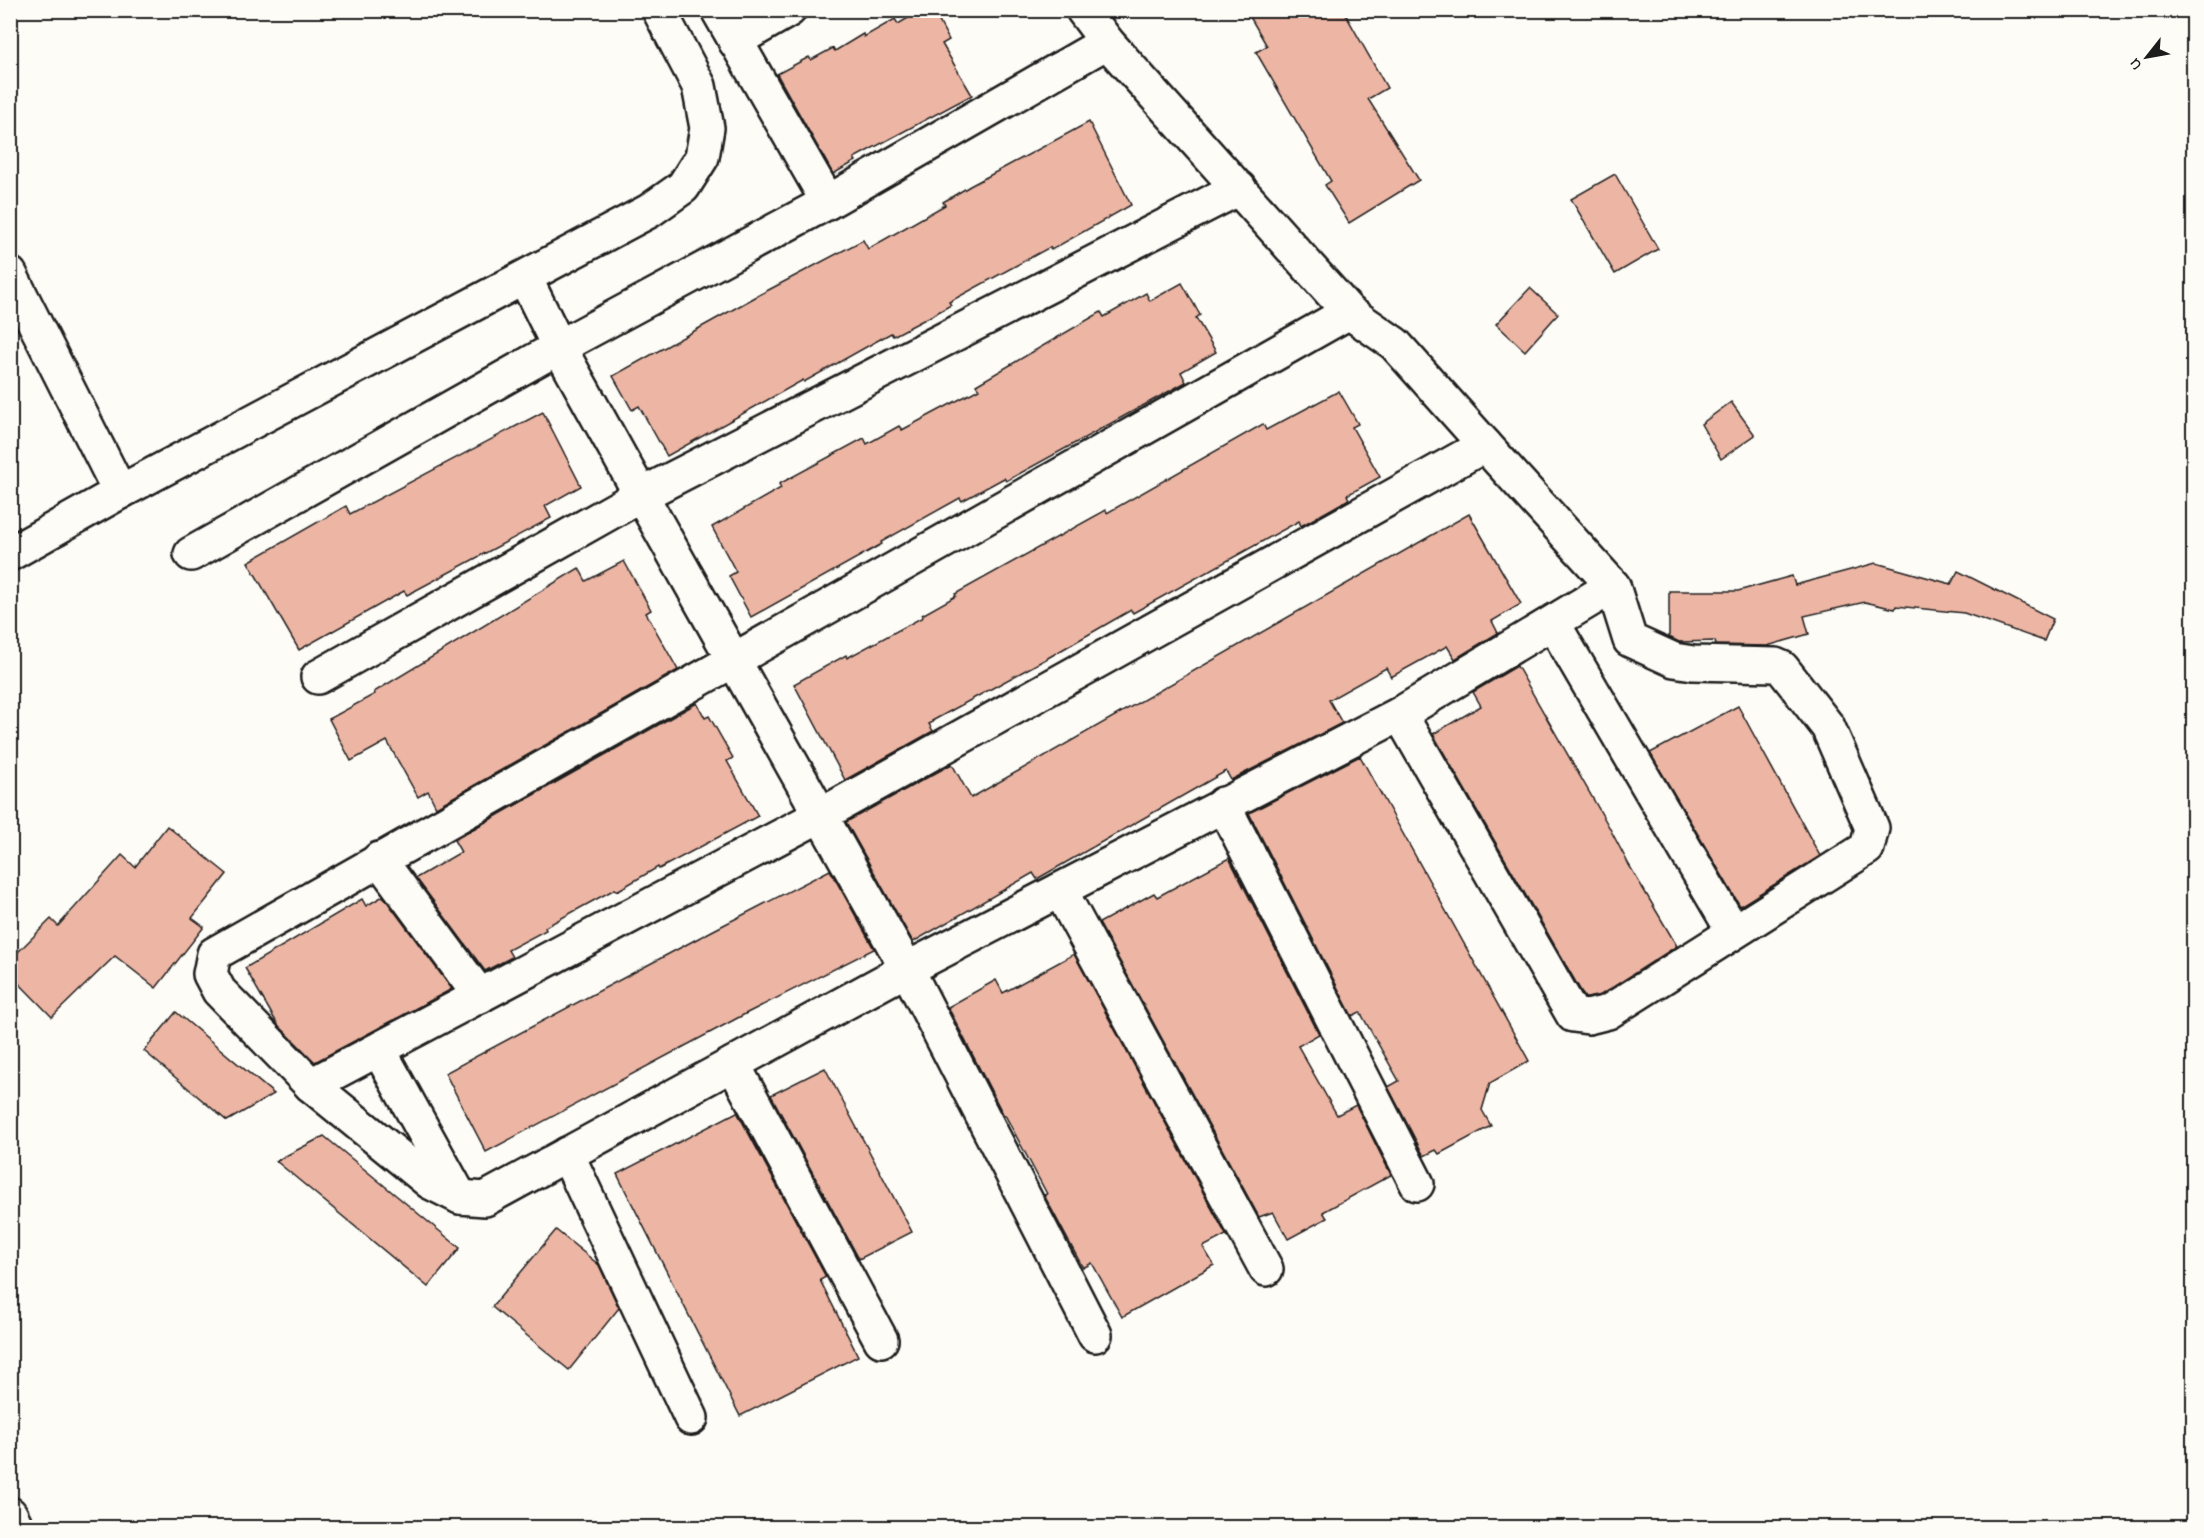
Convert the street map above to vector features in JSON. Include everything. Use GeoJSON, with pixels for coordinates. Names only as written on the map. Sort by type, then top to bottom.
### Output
{"type":"FeatureCollection","features":[{"type":"Feature","properties":{"kind":"street"},"geometry":{"type":"LineString","coordinates":[[10,554],[120,492],[649,211],[683,187],[702,157],[707,128],[699,86],[659,10]]}},
{"type":"Feature","properties":{"kind":"street"},"geometry":{"type":"LineString","coordinates":[[718,10],[828,202]]}},
{"type":"Feature","properties":{"kind":"street"},"geometry":{"type":"LineString","coordinates":[[735,41],[789,10]]}},
{"type":"Feature","properties":{"kind":"street"},"geometry":{"type":"LineString","coordinates":[[1083,10],[1107,42],[1349,312],[1395,344],[1613,586],[1630,640],[1674,660],[1693,663],[1775,665],[1782,668],[1828,727],[1872,828],[1867,848],[1608,1012],[1588,1017],[1573,1015],[1400,714]]}},
{"type":"Feature","properties":{"kind":"street"},"geometry":{"type":"LineString","coordinates":[[191,554],[559,347],[828,202],[1107,42]]}},
{"type":"Feature","properties":{"kind":"street"},"geometry":{"type":"LineString","coordinates":[[318,677],[641,495],[1239,188]]}},
{"type":"Feature","properties":{"kind":"street"},"geometry":{"type":"LineString","coordinates":[[10,274],[120,492]]}},
{"type":"Feature","properties":{"kind":"street"},"geometry":{"type":"LineString","coordinates":[[525,278],[559,347],[641,495],[908,969],[1095,1335]]}},
{"type":"Feature","properties":{"kind":"street"},"geometry":{"type":"LineString","coordinates":[[1349,312],[214,954],[210,974],[219,991],[311,1085],[430,1182],[460,1197],[485,1198],[908,969],[1400,714],[1613,586]]}},
{"type":"Feature","properties":{"kind":"street"},"geometry":{"type":"LineString","coordinates":[[311,1085],[821,815],[1485,445]]}},
{"type":"Feature","properties":{"kind":"street"},"geometry":{"type":"LineString","coordinates":[[1553,623],[1733,931]]}},
{"type":"Feature","properties":{"kind":"street"},"geometry":{"type":"LineString","coordinates":[[1223,804],[1417,1184]]}},
{"type":"Feature","properties":{"kind":"street"},"geometry":{"type":"LineString","coordinates":[[379,859],[480,996]]}},
{"type":"Feature","properties":{"kind":"street"},"geometry":{"type":"LineString","coordinates":[[1060,890],[1266,1269]]}},
{"type":"Feature","properties":{"kind":"street"},"geometry":{"type":"LineString","coordinates":[[379,1050],[460,1197]]}},
{"type":"Feature","properties":{"kind":"street"},"geometry":{"type":"LineString","coordinates":[[733,1064],[881,1340]]}},
{"type":"Feature","properties":{"kind":"street"},"geometry":{"type":"LineString","coordinates":[[567,1154],[691,1418]]}},
{"type":"Feature","properties":{"kind":"street"},"geometry":{"type":"LineString","coordinates":[[10,1514],[17,1527]]}},
{"type":"Feature","properties":{"kind":"building"},"geometry":{"type":"Polygon","coordinates":[[[922,10],[933,10],[949,40],[942,44],[972,95],[854,158],[856,161],[833,174],[777,74],[809,57],[811,60],[833,48],[835,51],[863,34],[864,37],[895,19],[898,24],[922,10]]]}},
{"type":"Feature","properties":{"kind":"building"},"geometry":{"type":"Polygon","coordinates":[[[1246,10],[1343,10],[1387,88],[1368,99],[1419,180],[1349,223],[1325,185],[1331,181],[1256,52],[1267,46],[1246,10]]]}},
{"type":"Feature","properties":{"kind":"building"},"geometry":{"type":"Polygon","coordinates":[[[1089,122],[1131,205],[1051,250],[1050,247],[949,302],[951,305],[931,316],[893,336],[891,333],[667,456],[639,406],[632,410],[613,376],[863,240],[868,249],[945,205],[943,202],[970,186],[1089,122]]]}},
{"type":"Feature","properties":{"kind":"building"},"geometry":{"type":"Polygon","coordinates":[[[1615,174],[1658,249],[1615,274],[1571,199],[1615,174]]]}},
{"type":"Feature","properties":{"kind":"building"},"geometry":{"type":"Polygon","coordinates":[[[1182,283],[1200,315],[1196,318],[1216,352],[1181,372],[1186,382],[1006,481],[1004,478],[962,501],[960,498],[751,617],[729,576],[736,572],[712,527],[781,488],[779,484],[864,438],[867,444],[899,426],[902,430],[979,389],[976,385],[1101,312],[1104,317],[1146,293],[1150,301],[1182,283]]]}},
{"type":"Feature","properties":{"kind":"building"},"geometry":{"type":"Polygon","coordinates":[[[1530,288],[1558,314],[1525,351],[1496,324],[1530,288]]]}},
{"type":"Feature","properties":{"kind":"building"},"geometry":{"type":"Polygon","coordinates":[[[1339,391],[1358,424],[1352,427],[1380,477],[1347,495],[1349,499],[1301,526],[1299,521],[1133,613],[1131,610],[932,721],[929,724],[933,731],[845,780],[794,684],[923,617],[922,615],[956,596],[955,594],[1106,510],[1107,513],[1263,424],[1266,430],[1339,391]]]}},
{"type":"Feature","properties":{"kind":"building"},"geometry":{"type":"Polygon","coordinates":[[[1731,402],[1755,435],[1721,459],[1701,424],[1731,402]]]}},
{"type":"Feature","properties":{"kind":"building"},"geometry":{"type":"Polygon","coordinates":[[[543,412],[581,486],[545,506],[551,518],[407,595],[404,591],[299,650],[248,562],[346,506],[350,514],[543,412]]]}},
{"type":"Feature","properties":{"kind":"building"},"geometry":{"type":"Polygon","coordinates":[[[1469,514],[1521,604],[1492,621],[1498,633],[1455,659],[1447,646],[1391,677],[1386,668],[1329,700],[1342,723],[1231,780],[1226,771],[1037,879],[1033,873],[913,942],[846,822],[952,764],[971,798],[1469,514]]]}},
{"type":"Feature","properties":{"kind":"building"},"geometry":{"type":"Polygon","coordinates":[[[624,561],[651,610],[646,613],[678,670],[436,807],[428,791],[418,797],[387,741],[351,761],[329,719],[375,694],[374,692],[579,568],[586,581],[624,561]]]}},
{"type":"Feature","properties":{"kind":"building"},"geometry":{"type":"Polygon","coordinates":[[[1876,563],[1951,584],[1958,571],[2053,619],[2044,641],[1964,613],[1896,606],[1895,609],[1865,602],[1804,616],[1809,634],[1767,646],[1716,645],[1715,641],[1679,642],[1669,637],[1669,591],[1738,591],[1792,576],[1795,585],[1876,563]]]}},
{"type":"Feature","properties":{"kind":"building"},"geometry":{"type":"Polygon","coordinates":[[[1517,666],[1677,946],[1601,995],[1585,998],[1433,734],[1481,706],[1473,692],[1517,666]]]}},
{"type":"Feature","properties":{"kind":"building"},"geometry":{"type":"Polygon","coordinates":[[[697,703],[705,718],[709,716],[733,758],[727,761],[758,816],[545,927],[546,930],[508,950],[512,957],[485,971],[416,878],[461,852],[454,840],[697,703]]]}},
{"type":"Feature","properties":{"kind":"building"},"geometry":{"type":"Polygon","coordinates":[[[1738,706],[1820,856],[1740,906],[1650,753],[1738,706]]]}},
{"type":"Feature","properties":{"kind":"building"},"geometry":{"type":"Polygon","coordinates":[[[1360,756],[1529,1061],[1490,1083],[1482,1110],[1491,1126],[1439,1154],[1436,1150],[1424,1156],[1388,1087],[1399,1081],[1360,1012],[1352,1016],[1249,813],[1360,756]]]}},
{"type":"Feature","properties":{"kind":"building"},"geometry":{"type":"Polygon","coordinates":[[[167,826],[227,874],[192,918],[204,927],[156,988],[115,956],[52,1017],[10,974],[10,960],[51,919],[58,926],[122,855],[135,867],[167,826]]]}},
{"type":"Feature","properties":{"kind":"building"},"geometry":{"type":"Polygon","coordinates":[[[1229,858],[1319,1034],[1298,1046],[1337,1115],[1356,1105],[1391,1175],[1323,1212],[1327,1218],[1288,1239],[1273,1212],[1259,1217],[1099,923],[1154,893],[1157,897],[1229,858]]]}},
{"type":"Feature","properties":{"kind":"building"},"geometry":{"type":"Polygon","coordinates":[[[830,870],[874,949],[747,1013],[486,1152],[445,1073],[830,870]]]}},
{"type":"Feature","properties":{"kind":"building"},"geometry":{"type":"Polygon","coordinates":[[[383,896],[452,989],[315,1062],[278,1025],[245,968],[362,899],[366,906],[383,896]]]}},
{"type":"Feature","properties":{"kind":"building"},"geometry":{"type":"Polygon","coordinates":[[[1074,954],[1226,1235],[1203,1247],[1214,1265],[1122,1317],[1092,1263],[1083,1268],[1044,1195],[1047,1194],[948,1007],[996,980],[1003,993],[1074,954]]]}},
{"type":"Feature","properties":{"kind":"building"},"geometry":{"type":"Polygon","coordinates":[[[176,1012],[274,1094],[227,1121],[144,1051],[176,1012]]]}},
{"type":"Feature","properties":{"kind":"building"},"geometry":{"type":"Polygon","coordinates":[[[825,1068],[912,1232],[859,1259],[771,1095],[825,1068]]]}},
{"type":"Feature","properties":{"kind":"building"},"geometry":{"type":"Polygon","coordinates":[[[737,1112],[826,1277],[820,1280],[858,1356],[740,1416],[617,1174],[737,1112]]]}},
{"type":"Feature","properties":{"kind":"building"},"geometry":{"type":"Polygon","coordinates":[[[324,1136],[460,1248],[428,1287],[276,1161],[324,1136]]]}},
{"type":"Feature","properties":{"kind":"building"},"geometry":{"type":"Polygon","coordinates":[[[556,1230],[599,1265],[619,1308],[569,1370],[492,1307],[556,1230]]]}}]}
